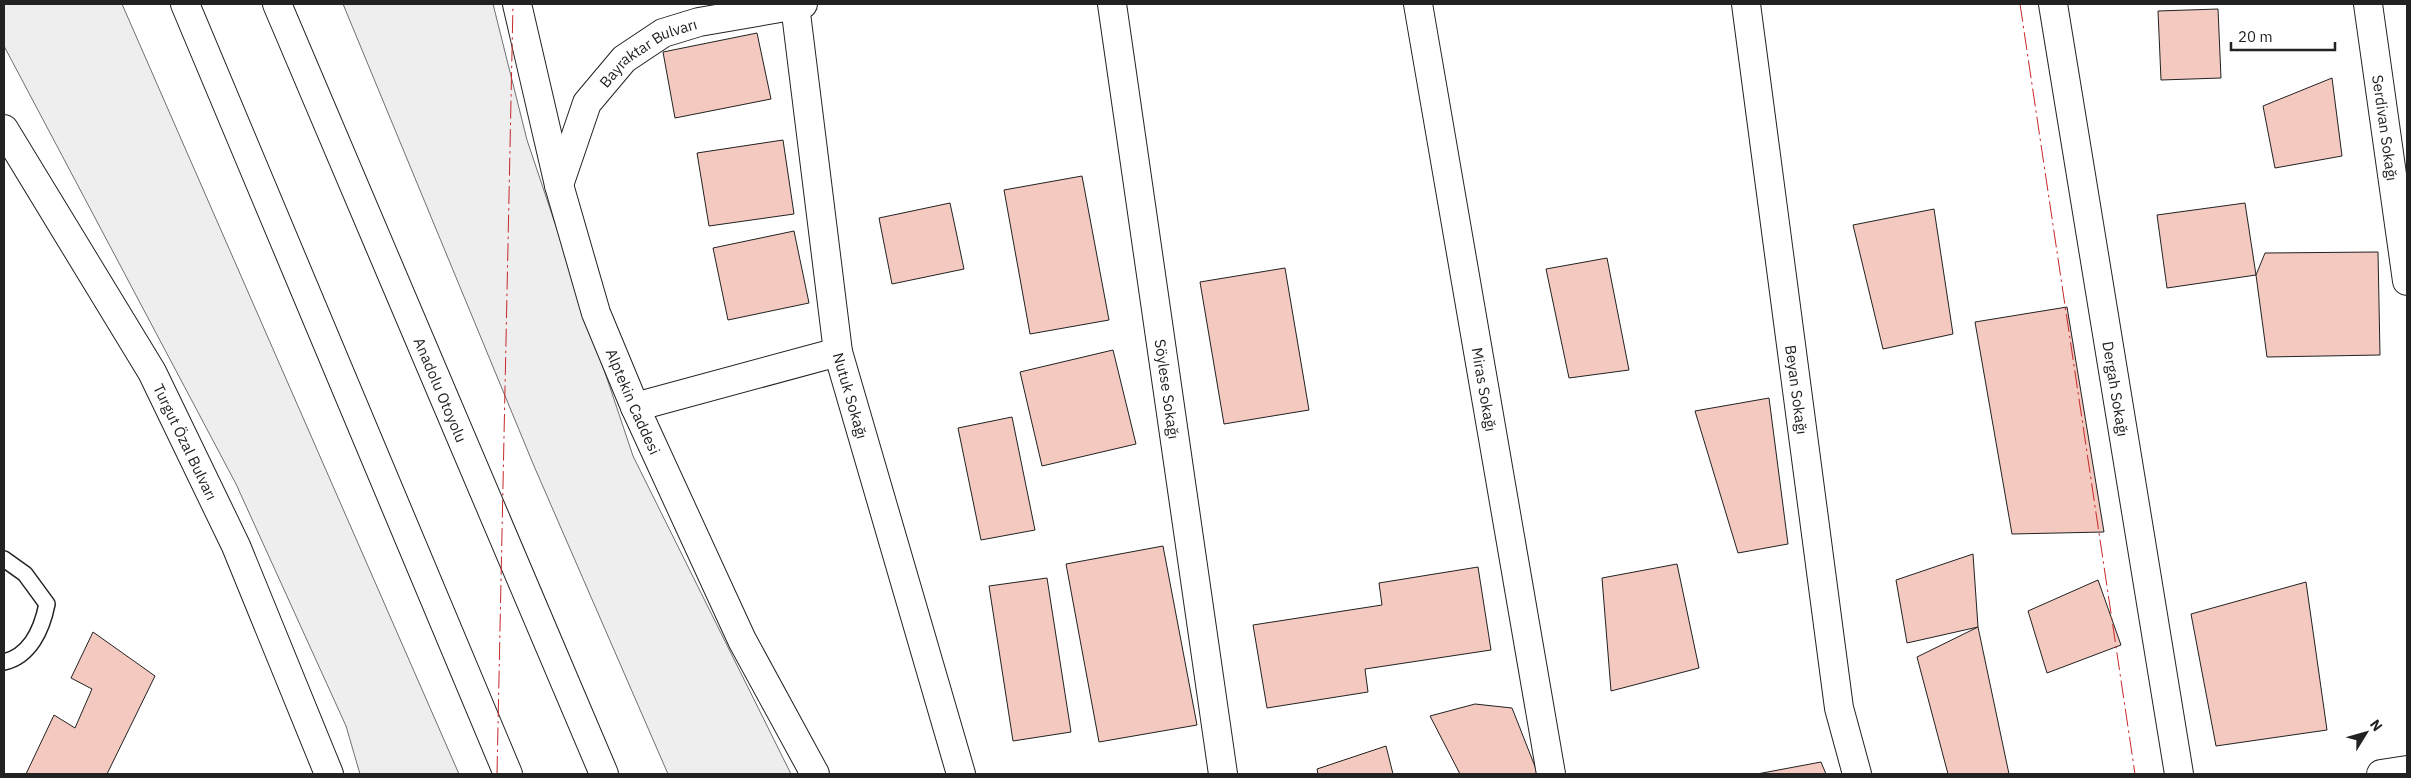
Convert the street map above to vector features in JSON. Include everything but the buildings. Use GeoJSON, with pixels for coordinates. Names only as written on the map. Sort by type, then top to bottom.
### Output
{"type":"FeatureCollection","features":[{"type":"Feature","properties":{"kind":"main road"},"geometry":{"type":"LineString","coordinates":[[185,4],[508,774]]}},
{"type":"Feature","properties":{"kind":"main road","name":"Anadolu Otoyolu"},"geometry":{"type":"LineString","coordinates":[[277,4],[604,774]]}},
{"type":"Feature","properties":{"kind":"main road","name":"Alptekin Caddesi"},"geometry":{"type":"LineString","coordinates":[[517,4],[560,185],[596,313],[634,407],[742,640],[815,774]]}},
{"type":"Feature","properties":{"kind":"main road","name":"Bayraktar Bulvarı"},"geometry":{"type":"LineString","coordinates":[[560,185],[587,103],[624,60],[663,33],[699,22],[799,4]]}},
{"type":"Feature","properties":{"kind":"main road","name":"Nutuk Sokağı"},"geometry":{"type":"LineString","coordinates":[[799,4],[838,352],[961,774]]}},
{"type":"Feature","properties":{"kind":"main road","name":"Söylese Sokağı"},"geometry":{"type":"LineString","coordinates":[[1112,4],[1222,774]]}},
{"type":"Feature","properties":{"kind":"main road","name":"Miras Sokağı"},"geometry":{"type":"LineString","coordinates":[[1418,4],[1551,774]]}},
{"type":"Feature","properties":{"kind":"main road","name":"Beyan Sokağı"},"geometry":{"type":"LineString","coordinates":[[1746,4],[1839,708],[1857,774]]}},
{"type":"Feature","properties":{"kind":"main road","name":"Dergah Sokağı"},"geometry":{"type":"LineString","coordinates":[[2053,4],[2178,774]]}},
{"type":"Feature","properties":{"kind":"main road","name":"Serdivan Sokağı"},"geometry":{"type":"LineString","coordinates":[[2368,4],[2407,281]]}},
{"type":"Feature","properties":{"kind":"main road","name":"Turgut Özal Bulvarı"},"geometry":{"type":"LineString","coordinates":[[4,129],[152,372],[236,546],[329,774]]}},
{"type":"Feature","properties":{"kind":"main road"},"geometry":{"type":"LineString","coordinates":[[634,407],[838,352]]}},
{"type":"Feature","properties":{"kind":"main road"},"geometry":{"type":"LineString","coordinates":[[2381,774],[2407,770]]}},
{"type":"Feature","properties":{"kind":"lane"},"geometry":{"type":"LineString","coordinates":[[4,559],[25,574],[47,604],[44,618],[30,647],[14,660],[4,662]]}},
{"type":"Feature","properties":{"kind":"shaded area"},"geometry":{"type":"Polygon","coordinates":[[[4,4],[122,4],[459,774],[360,774],[346,726],[236,484],[4,46],[4,4]]]}},
{"type":"Feature","properties":{"kind":"shaded area"},"geometry":{"type":"Polygon","coordinates":[[[343,4],[493,4],[527,140],[633,456],[791,774],[668,774],[534,466],[343,4]]]}},
{"type":"Feature","properties":{"kind":"power"},"geometry":{"type":"LineString","coordinates":[[497,774],[513,4]]}},
{"type":"Feature","properties":{"kind":"power"},"geometry":{"type":"LineString","coordinates":[[2020,4],[2135,774]]}}]}
